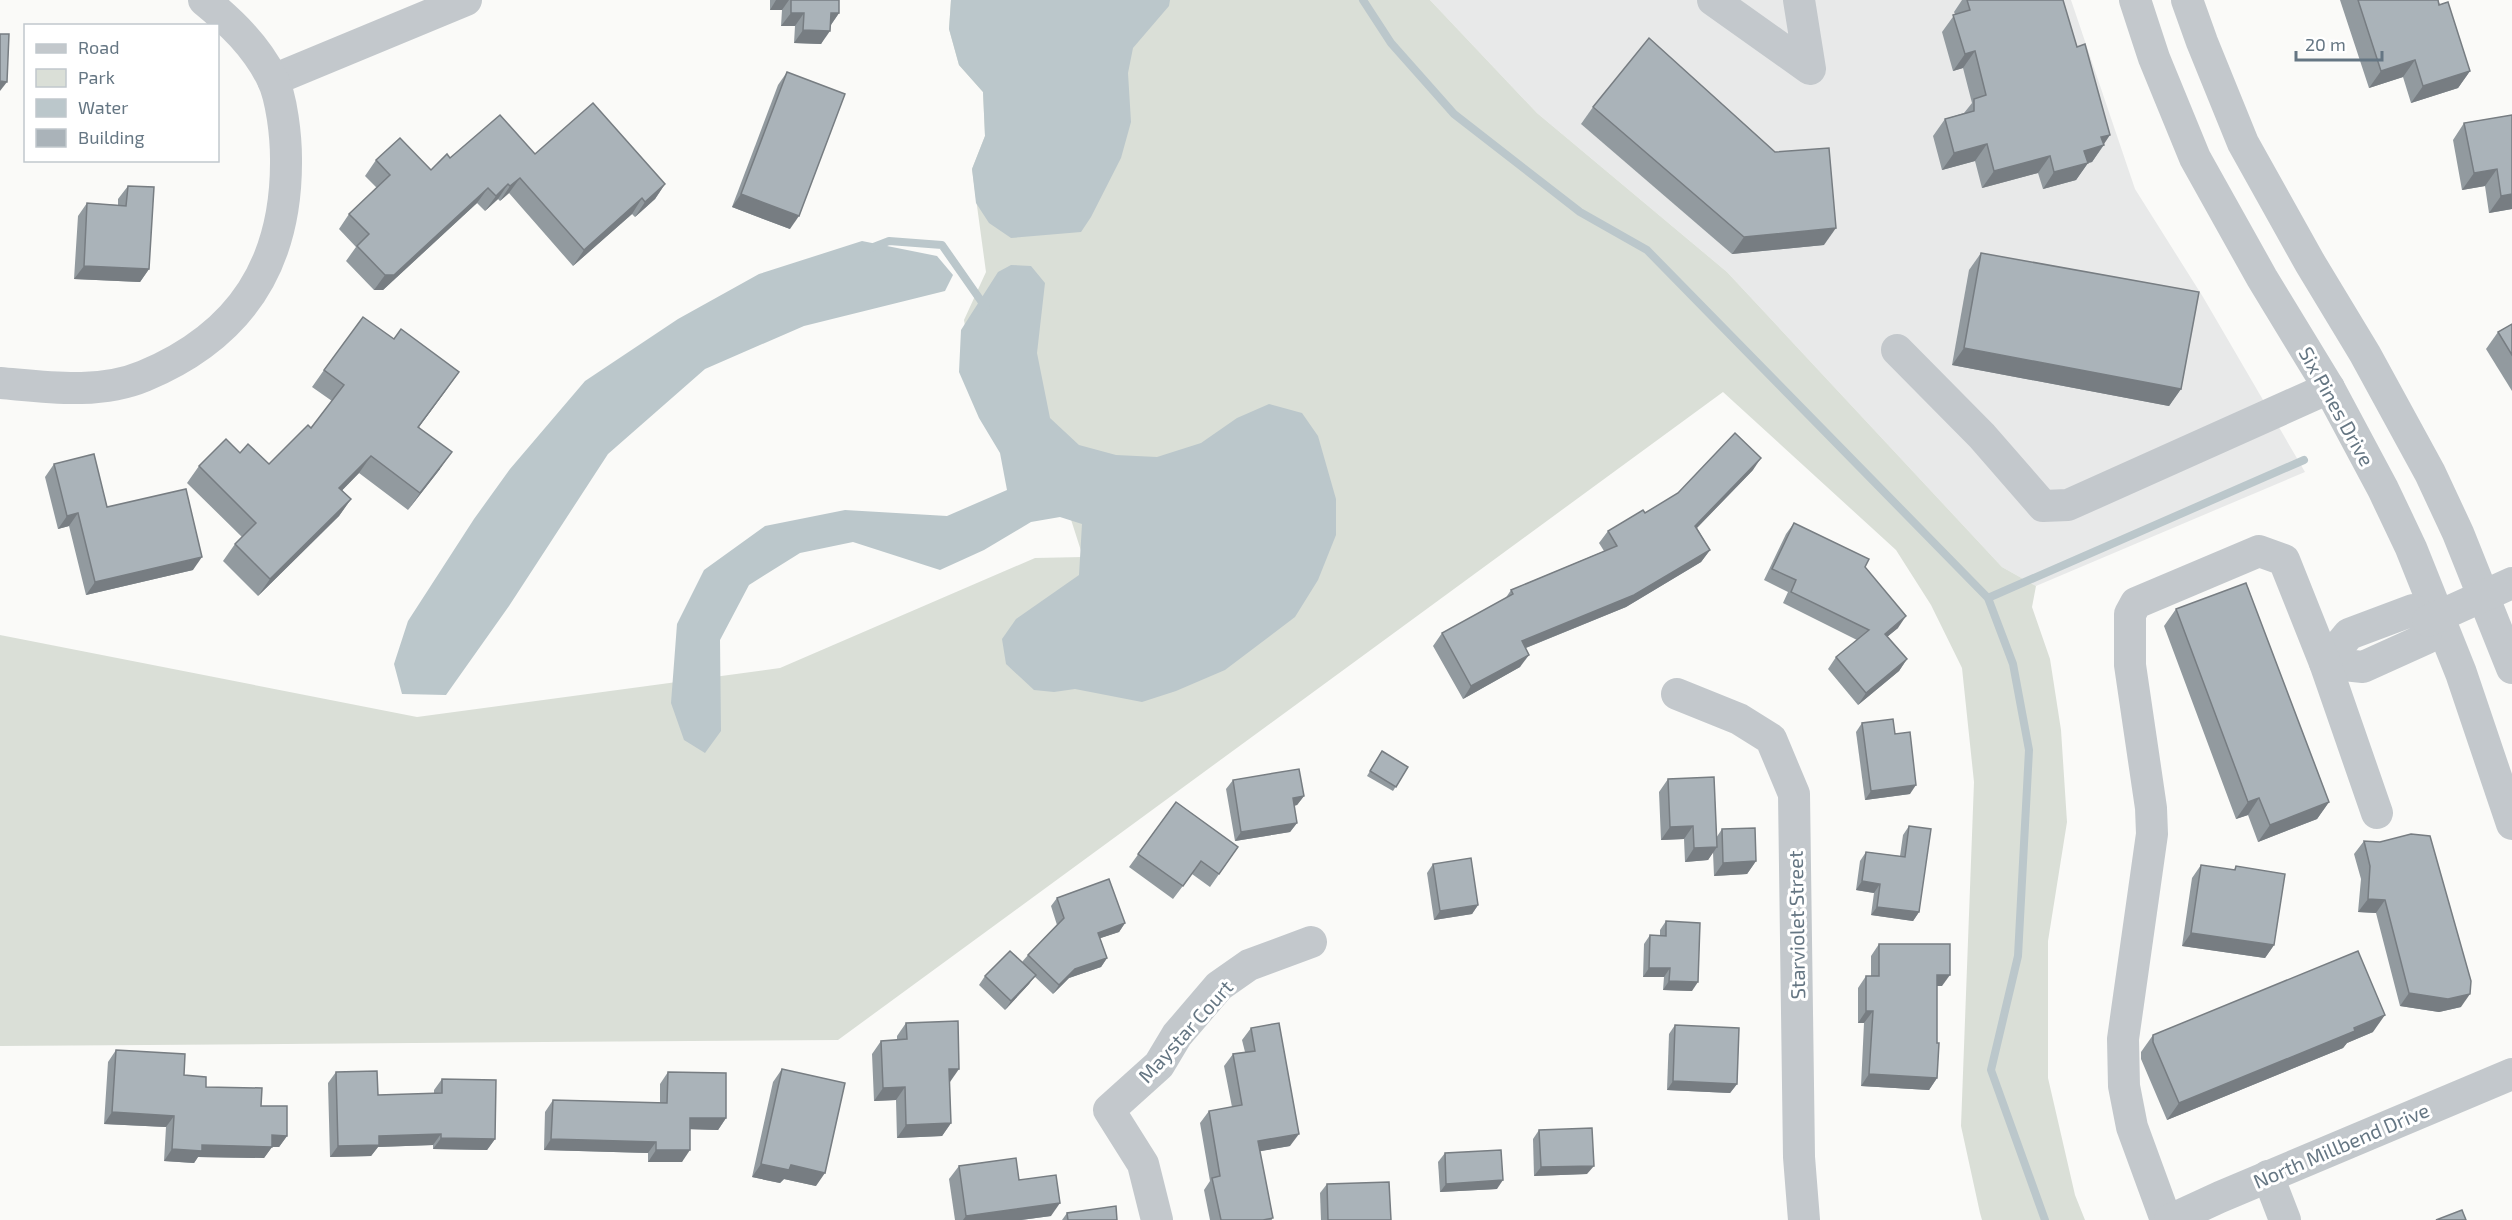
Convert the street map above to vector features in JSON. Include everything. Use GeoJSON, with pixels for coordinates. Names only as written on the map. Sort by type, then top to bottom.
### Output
{"type":"FeatureCollection","features":[{"type":"Feature","properties":{"kind":"street"},"geometry":{"type":"LineString","coordinates":[[0,382],[59,388],[103,386],[143,377],[179,358],[213,334],[238,310],[260,280],[274,249],[282,217],[286,178],[286,135],[273,80],[251,44],[204,0]]}},
{"type":"Feature","properties":{"kind":"street"},"geometry":{"type":"LineString","coordinates":[[273,80],[466,0]]}},
{"type":"Feature","properties":{"kind":"street"},"geometry":{"type":"LineString","coordinates":[[1713,0],[1810,69],[1799,0]]}},
{"type":"Feature","properties":{"kind":"street","name":"Six Pines Drive"},"geometry":{"type":"LineString","coordinates":[[2135,0],[2154,58],[2195,158],[2262,278],[2328,388],[2383,489],[2411,548],[2433,620],[2461,673],[2512,824]]}},
{"type":"Feature","properties":{"kind":"street"},"geometry":{"type":"LineString","coordinates":[[2187,0],[2243,143],[2310,263],[2366,354],[2430,473],[2458,532],[2512,668]]}},
{"type":"Feature","properties":{"kind":"street"},"geometry":{"type":"LineString","coordinates":[[1897,350],[1982,436],[2043,506],[2068,505],[2328,388]]}},
{"type":"Feature","properties":{"kind":"street"},"geometry":{"type":"LineString","coordinates":[[2168,1220],[2132,1127],[2124,1086],[2123,1039],[2152,834],[2151,808],[2130,665],[2130,614],[2136,603],[2259,550],[2284,560],[2325,663],[2377,813]]}},
{"type":"Feature","properties":{"kind":"street"},"geometry":{"type":"LineString","coordinates":[[2325,663],[2349,634],[2413,610],[2433,620],[2512,583]]}},
{"type":"Feature","properties":{"kind":"street","name":"Starviolet Street"},"geometry":{"type":"LineString","coordinates":[[1677,694],[1739,719],[1771,739],[1794,794],[1799,1158],[1804,1220]]}},
{"type":"Feature","properties":{"kind":"street","name":"Maystar Court"},"geometry":{"type":"LineString","coordinates":[[1157,1220],[1143,1164],[1109,1110],[1159,1065],[1177,1035],[1219,986],[1249,965],[1311,942]]}},
{"type":"Feature","properties":{"kind":"street","name":"North Millbend Drive"},"geometry":{"type":"LineString","coordinates":[[2168,1220],[2225,1208],[2268,1176],[2512,1074]]}},
{"type":"Feature","properties":{"kind":"street"},"geometry":{"type":"LineString","coordinates":[[2268,1176],[2285,1220]]}},
{"type":"Feature","properties":{"kind":"shaded area"},"geometry":{"type":"Polygon","coordinates":[[[1430,0],[2071,0],[2135,189],[2203,297],[2305,472],[2036,586],[2002,567],[1727,272],[1537,113],[1430,0]]]}},
{"type":"Feature","properties":{"kind":"green space"},"geometry":{"type":"Polygon","coordinates":[[[951,0],[1430,0],[1537,113],[1727,272],[2002,567],[2036,586],[2032,607],[2050,659],[2061,730],[2067,822],[2048,941],[2048,1078],[2075,1195],[2085,1220],[1982,1220],[1980,1213],[1961,1126],[1974,782],[1962,668],[1931,605],[1896,550],[1723,392],[838,1040],[0,1046],[0,635],[417,717],[780,668],[1035,558],[1083,557],[1066,504],[973,377],[964,320],[986,272],[972,169],[985,136],[983,92],[959,65],[949,29],[951,0]]]}},
{"type":"Feature","properties":{"kind":"water"},"geometry":{"type":"Polygon","coordinates":[[[951,0],[1170,0],[1169,6],[1133,48],[1128,73],[1131,122],[1121,158],[1081,232],[1011,238],[989,223],[976,203],[972,169],[985,136],[983,92],[959,65],[949,29],[951,0]]]}},
{"type":"Feature","properties":{"kind":"water"},"geometry":{"type":"Polygon","coordinates":[[[862,241],[937,256],[953,275],[945,291],[804,326],[705,369],[608,454],[509,606],[446,695],[402,694],[394,664],[408,621],[474,519],[510,469],[585,381],[678,319],[759,274],[862,241]]]}},
{"type":"Feature","properties":{"kind":"water"},"geometry":{"type":"Polygon","coordinates":[[[1011,265],[1031,266],[1045,283],[1037,353],[1050,418],[1079,445],[1116,455],[1157,457],[1201,443],[1237,418],[1269,404],[1302,413],[1318,436],[1336,499],[1336,535],[1318,580],[1295,617],[1225,670],[1176,691],[1142,702],[1075,689],[1054,692],[1034,690],[1006,664],[1002,639],[1016,619],[1079,575],[1082,524],[1060,517],[1031,522],[984,550],[940,570],[853,542],[800,553],[749,585],[720,640],[721,731],[705,753],[684,740],[671,703],[677,624],[704,570],[765,526],[845,510],[947,516],[1007,490],[1000,453],[979,418],[959,372],[961,330],[998,272],[1011,265]]]}},
{"type":"Feature","properties":{"kind":"building"},"geometry":{"type":"Polygon","coordinates":[[[791,0],[839,0],[839,13],[831,13],[830,31],[803,30],[804,13],[791,13],[791,0]]]}},
{"type":"Feature","properties":{"kind":"building"},"geometry":{"type":"Polygon","coordinates":[[[1967,0],[2063,0],[2077,47],[2085,44],[2110,135],[2101,137],[2104,145],[2084,151],[2088,163],[2054,172],[2050,156],[1994,171],[1987,144],[1954,153],[1945,119],[1974,111],[1974,99],[1986,95],[1975,51],[1965,54],[1953,15],[1970,10],[1967,0]]]}},
{"type":"Feature","properties":{"kind":"building"},"geometry":{"type":"Polygon","coordinates":[[[2358,0],[2438,0],[2439,5],[2448,2],[2470,71],[2423,86],[2415,60],[2381,71],[2358,0]]]}},
{"type":"Feature","properties":{"kind":"building"},"geometry":{"type":"Polygon","coordinates":[[[0,34],[9,34],[7,82],[0,81],[0,34]]]}},
{"type":"Feature","properties":{"kind":"building"},"geometry":{"type":"Polygon","coordinates":[[[1649,38],[1775,152],[1829,148],[1836,228],[1744,237],[1593,107],[1649,38]]]}},
{"type":"Feature","properties":{"kind":"building"},"geometry":{"type":"Polygon","coordinates":[[[787,72],[845,94],[799,216],[741,194],[787,72]]]}},
{"type":"Feature","properties":{"kind":"building"},"geometry":{"type":"Polygon","coordinates":[[[593,103],[665,184],[645,202],[642,198],[584,250],[520,178],[510,186],[508,184],[496,196],[488,188],[394,275],[385,275],[357,246],[369,234],[349,214],[390,175],[376,160],[400,138],[431,170],[447,154],[450,158],[500,115],[535,154],[593,103]]]}},
{"type":"Feature","properties":{"kind":"building"},"geometry":{"type":"Polygon","coordinates":[[[2512,115],[2512,194],[2501,196],[2497,169],[2474,173],[2464,123],[2512,115]]]}},
{"type":"Feature","properties":{"kind":"building"},"geometry":{"type":"Polygon","coordinates":[[[128,186],[154,187],[149,269],[84,266],[87,203],[126,206],[128,186]]]}},
{"type":"Feature","properties":{"kind":"building"},"geometry":{"type":"Polygon","coordinates":[[[1981,253],[2199,292],[2181,389],[1964,348],[1981,253]]]}},
{"type":"Feature","properties":{"kind":"building"},"geometry":{"type":"Polygon","coordinates":[[[363,317],[394,339],[401,329],[459,372],[418,427],[452,452],[420,493],[371,456],[339,488],[351,499],[270,579],[235,544],[256,523],[199,466],[226,439],[240,453],[248,444],[269,464],[308,425],[311,428],[344,385],[324,370],[363,317]]]}},
{"type":"Feature","properties":{"kind":"building"},"geometry":{"type":"Polygon","coordinates":[[[2512,324],[2512,355],[2498,332],[2512,324]]]}},
{"type":"Feature","properties":{"kind":"building"},"geometry":{"type":"Polygon","coordinates":[[[1735,433],[1761,458],[1695,526],[1710,550],[1634,595],[1522,641],[1529,655],[1471,686],[1442,633],[1513,594],[1511,590],[1617,546],[1608,531],[1643,510],[1645,513],[1678,493],[1735,433]]]}},
{"type":"Feature","properties":{"kind":"building"},"geometry":{"type":"Polygon","coordinates":[[[94,454],[107,507],[186,489],[202,557],[95,582],[78,513],[67,516],[54,464],[94,454]]]}},
{"type":"Feature","properties":{"kind":"building"},"geometry":{"type":"Polygon","coordinates":[[[1794,523],[1869,559],[1865,567],[1906,616],[1885,634],[1907,659],[1866,693],[1836,657],[1869,630],[1791,592],[1796,580],[1772,569],[1794,523]]]}},
{"type":"Feature","properties":{"kind":"building"},"geometry":{"type":"Polygon","coordinates":[[[2246,583],[2329,802],[2270,825],[2259,798],[2248,802],[2176,609],[2246,583]]]}},
{"type":"Feature","properties":{"kind":"building"},"geometry":{"type":"Polygon","coordinates":[[[1893,719],[1895,734],[1910,732],[1916,785],[1871,791],[1862,723],[1893,719]]]}},
{"type":"Feature","properties":{"kind":"building"},"geometry":{"type":"Polygon","coordinates":[[[1382,751],[1408,767],[1396,787],[1370,771],[1382,751]]]}},
{"type":"Feature","properties":{"kind":"building"},"geometry":{"type":"Polygon","coordinates":[[[1299,769],[1304,796],[1293,798],[1297,823],[1241,832],[1233,780],[1299,769]]]}},
{"type":"Feature","properties":{"kind":"building"},"geometry":{"type":"Polygon","coordinates":[[[1714,777],[1717,847],[1694,848],[1693,826],[1670,827],[1668,779],[1714,777]]]}},
{"type":"Feature","properties":{"kind":"building"},"geometry":{"type":"Polygon","coordinates":[[[1176,802],[1238,847],[1219,874],[1201,861],[1183,886],[1138,854],[1176,802]]]}},
{"type":"Feature","properties":{"kind":"building"},"geometry":{"type":"Polygon","coordinates":[[[1909,826],[1931,829],[1919,912],[1877,907],[1880,884],[1862,881],[1866,852],[1905,857],[1909,826]]]}},
{"type":"Feature","properties":{"kind":"building"},"geometry":{"type":"Polygon","coordinates":[[[1755,828],[1756,861],[1723,863],[1722,829],[1755,828]]]}},
{"type":"Feature","properties":{"kind":"building"},"geometry":{"type":"Polygon","coordinates":[[[2411,834],[2430,836],[2471,981],[2470,994],[2448,999],[2409,993],[2385,900],[2368,899],[2370,866],[2364,841],[2380,842],[2411,834]]]}},
{"type":"Feature","properties":{"kind":"building"},"geometry":{"type":"Polygon","coordinates":[[[1471,858],[1478,905],[1440,911],[1433,864],[1471,858]]]}},
{"type":"Feature","properties":{"kind":"building"},"geometry":{"type":"Polygon","coordinates":[[[2201,865],[2235,870],[2236,866],[2285,874],[2274,945],[2191,933],[2201,865]]]}},
{"type":"Feature","properties":{"kind":"building"},"geometry":{"type":"Polygon","coordinates":[[[1109,879],[1125,923],[1098,933],[1107,958],[1075,969],[1059,985],[1028,955],[1064,918],[1057,898],[1109,879]]]}},
{"type":"Feature","properties":{"kind":"building"},"geometry":{"type":"Polygon","coordinates":[[[1666,921],[1700,923],[1698,982],[1669,981],[1670,968],[1649,968],[1650,935],[1666,936],[1666,921]]]}},
{"type":"Feature","properties":{"kind":"building"},"geometry":{"type":"Polygon","coordinates":[[[1879,944],[1950,944],[1950,975],[1937,975],[1937,1043],[1939,1043],[1937,1078],[1869,1074],[1873,1011],[1866,1011],[1866,976],[1879,976],[1879,944]]]}},
{"type":"Feature","properties":{"kind":"building"},"geometry":{"type":"Polygon","coordinates":[[[1010,951],[1036,975],[1011,1001],[985,976],[1010,951]]]}},
{"type":"Feature","properties":{"kind":"building"},"geometry":{"type":"Polygon","coordinates":[[[2358,951],[2385,1015],[2354,1028],[2355,1031],[2179,1103],[2153,1042],[2153,1035],[2358,951]]]}},
{"type":"Feature","properties":{"kind":"building"},"geometry":{"type":"Polygon","coordinates":[[[958,1021],[959,1069],[949,1069],[951,1123],[906,1125],[905,1087],[883,1088],[881,1041],[907,1039],[906,1023],[958,1021]]]}},
{"type":"Feature","properties":{"kind":"building"},"geometry":{"type":"Polygon","coordinates":[[[1279,1023],[1299,1134],[1258,1141],[1273,1218],[1221,1220],[1212,1178],[1220,1176],[1209,1111],[1242,1105],[1233,1054],[1255,1051],[1251,1028],[1279,1023]]]}},
{"type":"Feature","properties":{"kind":"building"},"geometry":{"type":"Polygon","coordinates":[[[1675,1025],[1739,1028],[1737,1084],[1673,1081],[1675,1025]]]}},
{"type":"Feature","properties":{"kind":"building"},"geometry":{"type":"Polygon","coordinates":[[[116,1050],[185,1054],[184,1075],[206,1077],[206,1087],[262,1088],[261,1106],[287,1106],[287,1136],[272,1135],[272,1147],[202,1145],[202,1151],[172,1149],[174,1116],[112,1112],[116,1050]]]}},
{"type":"Feature","properties":{"kind":"building"},"geometry":{"type":"Polygon","coordinates":[[[782,1069],[845,1083],[825,1173],[791,1165],[789,1170],[761,1164],[782,1069]]]}},
{"type":"Feature","properties":{"kind":"building"},"geometry":{"type":"Polygon","coordinates":[[[377,1071],[378,1095],[442,1093],[442,1079],[496,1080],[495,1139],[441,1138],[441,1134],[379,1136],[379,1145],[338,1146],[336,1072],[377,1071]]]}},
{"type":"Feature","properties":{"kind":"building"},"geometry":{"type":"Polygon","coordinates":[[[668,1072],[726,1073],[726,1118],[690,1118],[690,1150],[656,1150],[656,1142],[551,1139],[553,1100],[667,1103],[668,1072]]]}},
{"type":"Feature","properties":{"kind":"building"},"geometry":{"type":"Polygon","coordinates":[[[1592,1128],[1594,1166],[1541,1167],[1539,1130],[1592,1128]]]}},
{"type":"Feature","properties":{"kind":"building"},"geometry":{"type":"Polygon","coordinates":[[[1501,1150],[1503,1180],[1446,1184],[1445,1153],[1501,1150]]]}},
{"type":"Feature","properties":{"kind":"building"},"geometry":{"type":"Polygon","coordinates":[[[1016,1158],[1019,1180],[1056,1175],[1060,1203],[966,1216],[959,1166],[1016,1158]]]}},
{"type":"Feature","properties":{"kind":"building"},"geometry":{"type":"Polygon","coordinates":[[[1389,1182],[1391,1220],[1328,1220],[1327,1184],[1389,1182]]]}},
{"type":"Feature","properties":{"kind":"building"},"geometry":{"type":"Polygon","coordinates":[[[1116,1206],[1117,1220],[1068,1220],[1067,1213],[1116,1206]]]}},
{"type":"Feature","properties":{"kind":"building"},"geometry":{"type":"Polygon","coordinates":[[[2462,1210],[2466,1220],[2436,1220],[2462,1210]]]}},
{"type":"Feature","properties":{"kind":"waterway"},"geometry":{"type":"LineString","coordinates":[[1363,0],[1391,43],[1454,114],[1580,212],[1647,250],[1988,598],[2013,664],[2029,750],[2018,956],[1991,1070],[2045,1220]]}},
{"type":"Feature","properties":{"kind":"waterway"},"geometry":{"type":"LineString","coordinates":[[871,248],[889,241],[942,245],[986,308]]}},
{"type":"Feature","properties":{"kind":"waterway"},"geometry":{"type":"LineString","coordinates":[[1988,598],[2304,460]]}}]}
